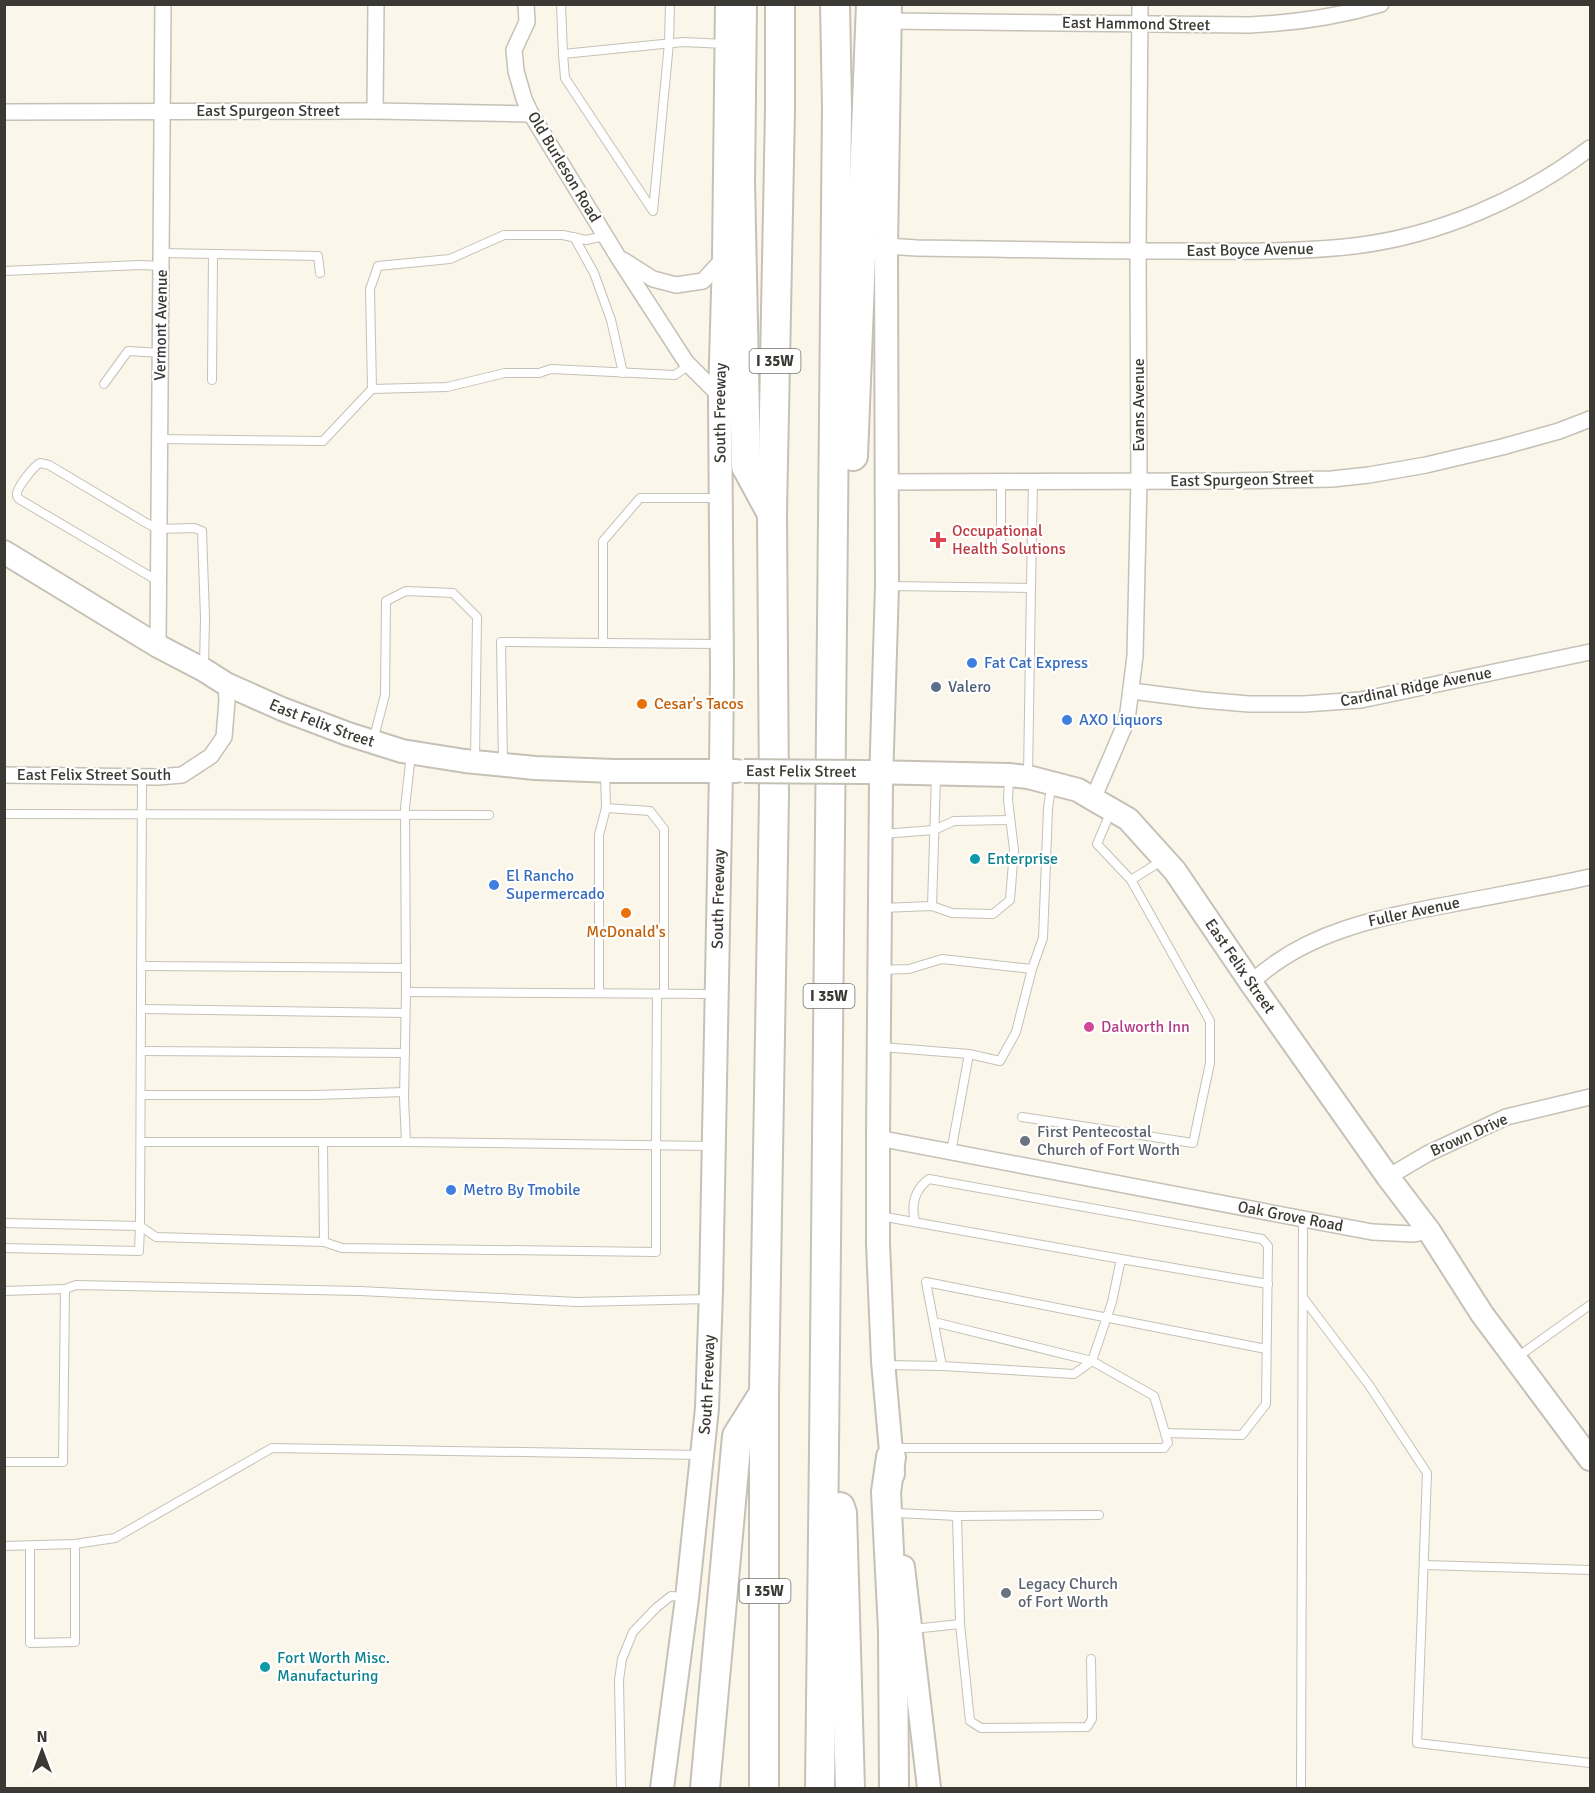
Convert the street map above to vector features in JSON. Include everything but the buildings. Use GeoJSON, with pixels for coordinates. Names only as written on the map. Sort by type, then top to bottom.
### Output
{"type":"FeatureCollection","features":[{"type":"Feature","properties":{"kind":"highway"},"geometry":{"type":"LineString","coordinates":[[742,4],[740,181],[746,466],[772,513]]}},
{"type":"Feature","properties":{"kind":"highway","name":"I 35W"},"geometry":{"type":"LineString","coordinates":[[764,1788],[764,1393],[774,796],[772,513],[780,122],[780,4]]}},
{"type":"Feature","properties":{"kind":"highway","name":"I 35W"},"geometry":{"type":"LineString","coordinates":[[820,1788],[837,119],[836,4]]}},
{"type":"Feature","properties":{"kind":"highway"},"geometry":{"type":"LineString","coordinates":[[833,542],[851,496],[884,10]]}},
{"type":"Feature","properties":{"kind":"highway"},"geometry":{"type":"LineString","coordinates":[[705,1788],[737,1436],[764,1393]]}},
{"type":"Feature","properties":{"kind":"highway"},"geometry":{"type":"LineString","coordinates":[[825,1450],[842,1513],[850,1788]]}},
{"type":"Feature","properties":{"kind":"highway"},"geometry":{"type":"LineString","coordinates":[[891,1452],[886,1492],[893,1630],[894,1788]]}},
{"type":"Feature","properties":{"kind":"main road","name":"South Freeway"},"geometry":{"type":"LineString","coordinates":[[662,1788],[703,1455],[711,1299],[721,771],[720,396],[727,4]]}},
{"type":"Feature","properties":{"kind":"main road"},"geometry":{"type":"LineString","coordinates":[[884,10],[887,586],[872,772],[880,834],[878,1216],[884,1365],[891,1452],[909,1629],[929,1788]]}},
{"type":"Feature","properties":{"kind":"main road","name":"East Felix Street"},"geometry":{"type":"LineString","coordinates":[[4,552],[158,646],[226,684],[282,709],[373,742],[411,753],[535,768],[605,771],[872,772],[1018,776],[1078,790],[1128,819],[1175,871],[1251,983],[1388,1177],[1429,1231]]}},
{"type":"Feature","properties":{"kind":"main road"},"geometry":{"type":"LineString","coordinates":[[1429,1231],[1482,1314],[1590,1459]]}},
{"type":"Feature","properties":{"kind":"street","name":"Vermont Avenue"},"geometry":{"type":"LineString","coordinates":[[158,646],[163,4]]}},
{"type":"Feature","properties":{"kind":"street"},"geometry":{"type":"LineString","coordinates":[[375,111],[376,4]]}},
{"type":"Feature","properties":{"kind":"street","name":"Old Burleson Road"},"geometry":{"type":"LineString","coordinates":[[526,4],[527,22],[514,50],[516,71],[531,114],[618,257],[689,365],[720,396]]}},
{"type":"Feature","properties":{"kind":"street","name":"Evans Avenue"},"geometry":{"type":"LineString","coordinates":[[1102,804],[1132,691],[1138,594],[1140,4]]}},
{"type":"Feature","properties":{"kind":"street","name":"East Hammond Street"},"geometry":{"type":"LineString","coordinates":[[884,10],[1140,25],[1250,25],[1319,19],[1381,4]]}},
{"type":"Feature","properties":{"kind":"street","name":"East Spurgeon Street"},"geometry":{"type":"LineString","coordinates":[[4,112],[375,111],[531,114]]}},
{"type":"Feature","properties":{"kind":"street","name":"East Boyce Avenue"},"geometry":{"type":"LineString","coordinates":[[886,246],[1138,251],[1244,251],[1355,246],[1394,239],[1475,214],[1518,195],[1590,148]]}},
{"type":"Feature","properties":{"kind":"street","name":"Old Burleson Road"},"geometry":{"type":"LineString","coordinates":[[618,257],[652,279],[676,285],[703,281],[724,258]]}},
{"type":"Feature","properties":{"kind":"street","name":"East Spurgeon Street"},"geometry":{"type":"LineString","coordinates":[[886,482],[1332,479],[1426,465],[1502,447],[1559,431],[1590,419]]}},
{"type":"Feature","properties":{"kind":"street","name":"Cardinal Ridge Avenue"},"geometry":{"type":"LineString","coordinates":[[1132,691],[1248,704],[1304,704],[1361,700],[1590,652]]}},
{"type":"Feature","properties":{"kind":"street","name":"East Felix Street South"},"geometry":{"type":"LineString","coordinates":[[4,775],[142,777],[182,775],[211,756],[224,737],[226,684]]}},
{"type":"Feature","properties":{"kind":"street","name":"Fuller Avenue"},"geometry":{"type":"LineString","coordinates":[[1251,983],[1292,952],[1324,936],[1361,923],[1590,877]]}},
{"type":"Feature","properties":{"kind":"street","name":"Brown Drive"},"geometry":{"type":"LineString","coordinates":[[1388,1177],[1427,1154],[1506,1117],[1590,1097]]}},
{"type":"Feature","properties":{"kind":"street","name":"Oak Grove Road"},"geometry":{"type":"LineString","coordinates":[[878,1138],[1372,1233],[1413,1234],[1429,1231]]}},
{"type":"Feature","properties":{"kind":"lane"},"geometry":{"type":"LineString","coordinates":[[561,4],[565,78],[653,211],[669,43],[670,4]]}},
{"type":"Feature","properties":{"kind":"lane"},"geometry":{"type":"LineString","coordinates":[[563,54],[682,42],[726,44]]}},
{"type":"Feature","properties":{"kind":"lane"},"geometry":{"type":"LineString","coordinates":[[160,439],[323,441],[372,389],[370,290],[378,266],[450,259],[504,235],[563,235],[586,240],[605,236]]}},
{"type":"Feature","properties":{"kind":"lane"},"geometry":{"type":"LineString","coordinates":[[574,237],[594,273],[611,320],[623,373]]}},
{"type":"Feature","properties":{"kind":"lane"},"geometry":{"type":"LineString","coordinates":[[212,380],[213,254]]}},
{"type":"Feature","properties":{"kind":"lane"},"geometry":{"type":"LineString","coordinates":[[4,271],[140,265],[213,254],[318,256],[320,273]]}},
{"type":"Feature","properties":{"kind":"lane"},"geometry":{"type":"LineString","coordinates":[[104,384],[128,351],[161,353]]}},
{"type":"Feature","properties":{"kind":"lane"},"geometry":{"type":"LineString","coordinates":[[372,389],[447,387],[505,373],[539,373],[551,369],[675,375],[689,365]]}},
{"type":"Feature","properties":{"kind":"lane"},"geometry":{"type":"LineString","coordinates":[[158,581],[17,497],[17,491],[35,466],[44,463],[134,518],[159,530],[194,528],[202,531],[204,670]]}},
{"type":"Feature","properties":{"kind":"lane"},"geometry":{"type":"LineString","coordinates":[[1001,481],[1001,549]]}},
{"type":"Feature","properties":{"kind":"lane"},"geometry":{"type":"LineString","coordinates":[[879,908],[932,906],[952,913],[993,914],[1010,900],[1014,850],[1008,801],[1018,776],[1031,588],[1033,481]]}},
{"type":"Feature","properties":{"kind":"lane"},"geometry":{"type":"LineString","coordinates":[[603,643],[603,541],[640,498],[720,498]]}},
{"type":"Feature","properties":{"kind":"lane"},"geometry":{"type":"LineString","coordinates":[[887,586],[1031,588]]}},
{"type":"Feature","properties":{"kind":"lane"},"geometry":{"type":"LineString","coordinates":[[373,742],[385,695],[386,601],[406,591],[453,593],[477,617],[474,762]]}},
{"type":"Feature","properties":{"kind":"lane"},"geometry":{"type":"LineString","coordinates":[[503,765],[501,642],[722,644]]}},
{"type":"Feature","properties":{"kind":"lane"},"geometry":{"type":"LineString","coordinates":[[406,1142],[404,1092],[405,814],[411,753]]}},
{"type":"Feature","properties":{"kind":"lane"},"geometry":{"type":"LineString","coordinates":[[599,993],[599,835],[606,808],[605,771]]}},
{"type":"Feature","properties":{"kind":"lane"},"geometry":{"type":"LineString","coordinates":[[932,906],[936,773]]}},
{"type":"Feature","properties":{"kind":"lane"},"geometry":{"type":"LineString","coordinates":[[4,1248],[139,1251],[142,777]]}},
{"type":"Feature","properties":{"kind":"lane"},"geometry":{"type":"LineString","coordinates":[[878,1047],[969,1054],[1000,1060],[1016,1032],[1042,938],[1048,809],[1052,783]]}},
{"type":"Feature","properties":{"kind":"lane"},"geometry":{"type":"LineString","coordinates":[[1022,1117],[1193,1143],[1210,1063],[1210,1021],[1131,880],[1096,844],[1102,804]]}},
{"type":"Feature","properties":{"kind":"lane"},"geometry":{"type":"LineString","coordinates":[[4,1223],[140,1226],[156,1237],[324,1242],[342,1248],[656,1252],[656,1146],[664,829],[650,811],[606,808]]}},
{"type":"Feature","properties":{"kind":"lane"},"geometry":{"type":"LineString","coordinates":[[4,814],[489,815]]}},
{"type":"Feature","properties":{"kind":"lane"},"geometry":{"type":"LineString","coordinates":[[880,834],[934,830],[954,821],[1010,820]]}},
{"type":"Feature","properties":{"kind":"lane"},"geometry":{"type":"LineString","coordinates":[[1131,880],[1164,859]]}},
{"type":"Feature","properties":{"kind":"lane"},"geometry":{"type":"LineString","coordinates":[[879,970],[909,969],[942,959],[1032,969]]}},
{"type":"Feature","properties":{"kind":"lane"},"geometry":{"type":"LineString","coordinates":[[141,966],[406,968]]}},
{"type":"Feature","properties":{"kind":"lane"},"geometry":{"type":"LineString","coordinates":[[406,992],[716,994]]}},
{"type":"Feature","properties":{"kind":"lane"},"geometry":{"type":"LineString","coordinates":[[141,1008],[405,1013]]}},
{"type":"Feature","properties":{"kind":"lane"},"geometry":{"type":"LineString","coordinates":[[141,1051],[405,1053]]}},
{"type":"Feature","properties":{"kind":"lane"},"geometry":{"type":"LineString","coordinates":[[951,1152],[969,1054]]}},
{"type":"Feature","properties":{"kind":"lane"},"geometry":{"type":"LineString","coordinates":[[141,1095],[316,1095],[404,1092]]}},
{"type":"Feature","properties":{"kind":"lane"},"geometry":{"type":"LineString","coordinates":[[141,1142],[406,1142],[714,1146]]}},
{"type":"Feature","properties":{"kind":"lane"},"geometry":{"type":"LineString","coordinates":[[323,1142],[324,1242]]}},
{"type":"Feature","properties":{"kind":"lane"},"geometry":{"type":"LineString","coordinates":[[915,1222],[912,1208],[921,1185],[928,1179],[1262,1239],[1268,1246],[1266,1404],[1242,1435],[1165,1433]]}},
{"type":"Feature","properties":{"kind":"lane"},"geometry":{"type":"LineString","coordinates":[[878,1216],[1268,1284]]}},
{"type":"Feature","properties":{"kind":"lane"},"geometry":{"type":"LineString","coordinates":[[1300,1788],[1304,1219]]}},
{"type":"Feature","properties":{"kind":"lane"},"geometry":{"type":"LineString","coordinates":[[884,1365],[1074,1374],[1092,1361],[1112,1302],[1121,1259]]}},
{"type":"Feature","properties":{"kind":"lane"},"geometry":{"type":"LineString","coordinates":[[942,1366],[926,1282],[1266,1349]]}},
{"type":"Feature","properties":{"kind":"lane"},"geometry":{"type":"LineString","coordinates":[[4,1291],[65,1289],[76,1285],[360,1291],[577,1302],[711,1299]]}},
{"type":"Feature","properties":{"kind":"lane"},"geometry":{"type":"LineString","coordinates":[[4,1462],[63,1462],[65,1289]]}},
{"type":"Feature","properties":{"kind":"lane"},"geometry":{"type":"LineString","coordinates":[[1304,1299],[1369,1385],[1427,1473],[1417,1743],[1590,1763]]}},
{"type":"Feature","properties":{"kind":"lane"},"geometry":{"type":"LineString","coordinates":[[1515,1359],[1590,1305]]}},
{"type":"Feature","properties":{"kind":"lane"},"geometry":{"type":"LineString","coordinates":[[891,1452],[1164,1448],[1168,1443],[1154,1396],[1092,1361],[934,1322]]}},
{"type":"Feature","properties":{"kind":"lane"},"geometry":{"type":"LineString","coordinates":[[4,1546],[75,1544],[115,1538],[272,1448],[703,1455]]}},
{"type":"Feature","properties":{"kind":"lane"},"geometry":{"type":"LineString","coordinates":[[897,1514],[1099,1515]]}},
{"type":"Feature","properties":{"kind":"lane"},"geometry":{"type":"LineString","coordinates":[[957,1516],[960,1624],[970,1721],[981,1728],[1087,1727],[1092,1719],[1091,1659]]}},
{"type":"Feature","properties":{"kind":"lane"},"geometry":{"type":"LineString","coordinates":[[30,1546],[30,1643],[75,1642],[75,1544]]}},
{"type":"Feature","properties":{"kind":"lane"},"geometry":{"type":"LineString","coordinates":[[1424,1565],[1590,1570]]}},
{"type":"Feature","properties":{"kind":"lane"},"geometry":{"type":"LineString","coordinates":[[621,1788],[620,1680],[622,1659],[633,1632],[656,1608],[671,1596],[687,1598]]}},
{"type":"Feature","properties":{"kind":"lane"},"geometry":{"type":"LineString","coordinates":[[909,1629],[960,1624]]}},
{"type":"Feature","properties":{"kind":"place","name":"Occupational Health Solutions"},"geometry":{"type":"Point","coordinates":[938,540]}},
{"type":"Feature","properties":{"kind":"place","name":"Fat Cat Express"},"geometry":{"type":"Point","coordinates":[972,663]}},
{"type":"Feature","properties":{"kind":"place","name":"Valero"},"geometry":{"type":"Point","coordinates":[936,687]}},
{"type":"Feature","properties":{"kind":"place","name":"Cesar's Tacos"},"geometry":{"type":"Point","coordinates":[642,704]}},
{"type":"Feature","properties":{"kind":"place","name":"AXO Liquors"},"geometry":{"type":"Point","coordinates":[1067,720]}},
{"type":"Feature","properties":{"kind":"place","name":"Enterprise"},"geometry":{"type":"Point","coordinates":[975,859]}},
{"type":"Feature","properties":{"kind":"place","name":"El Rancho Supermercado"},"geometry":{"type":"Point","coordinates":[494,885]}},
{"type":"Feature","properties":{"kind":"place","name":"McDonald's"},"geometry":{"type":"Point","coordinates":[626,913]}},
{"type":"Feature","properties":{"kind":"place","name":"Dalworth Inn"},"geometry":{"type":"Point","coordinates":[1089,1027]}},
{"type":"Feature","properties":{"kind":"place","name":"First Pentecostal Church of Fort Worth"},"geometry":{"type":"Point","coordinates":[1025,1141]}},
{"type":"Feature","properties":{"kind":"place","name":"Metro By Tmobile"},"geometry":{"type":"Point","coordinates":[451,1190]}},
{"type":"Feature","properties":{"kind":"place","name":"Legacy Church of Fort Worth"},"geometry":{"type":"Point","coordinates":[1006,1593]}},
{"type":"Feature","properties":{"kind":"place","name":"Fort Worth Misc. Manufacturing"},"geometry":{"type":"Point","coordinates":[265,1667]}}]}
